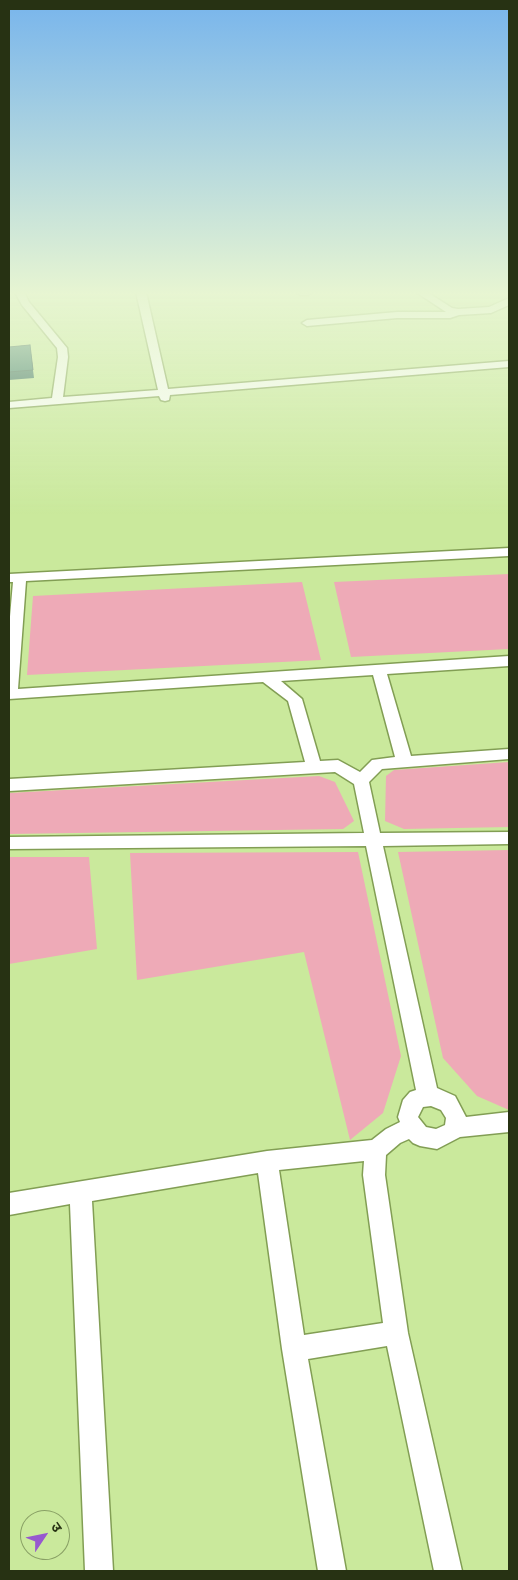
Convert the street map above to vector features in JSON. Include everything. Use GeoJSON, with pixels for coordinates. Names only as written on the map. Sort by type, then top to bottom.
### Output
{"type":"FeatureCollection","features":[{"type":"Feature","properties":{"kind":"street"},"geometry":{"type":"LineString","coordinates":[[57,401],[62,366]]}},
{"type":"Feature","properties":{"kind":"street"},"geometry":{"type":"LineString","coordinates":[[158,366],[165,395]]}},
{"type":"Feature","properties":{"kind":"street"},"geometry":{"type":"LineString","coordinates":[[165,395],[490,366]]}},
{"type":"Feature","properties":{"kind":"street"},"geometry":{"type":"LineString","coordinates":[[9,410],[103,400],[509,369]]}},
{"type":"Feature","properties":{"kind":"street"},"geometry":{"type":"LineString","coordinates":[[9,405],[103,400]]}},
{"type":"Feature","properties":{"kind":"street"},"geometry":{"type":"LineString","coordinates":[[509,552],[15,578],[9,694],[509,660]]}},
{"type":"Feature","properties":{"kind":"street"},"geometry":{"type":"LineString","coordinates":[[379,670],[404,761]]}},
{"type":"Feature","properties":{"kind":"street"},"geometry":{"type":"LineString","coordinates":[[266,677],[295,699],[314,767]]}},
{"type":"Feature","properties":{"kind":"street"},"geometry":{"type":"LineString","coordinates":[[361,781],[378,764],[509,754]]}},
{"type":"Feature","properties":{"kind":"street"},"geometry":{"type":"LineString","coordinates":[[9,785],[338,766],[361,781],[428,1096]]}},
{"type":"Feature","properties":{"kind":"street"},"geometry":{"type":"LineString","coordinates":[[9,843],[509,838]]}},
{"type":"Feature","properties":{"kind":"street"},"geometry":{"type":"LineString","coordinates":[[428,1096],[443,1100],[452,1107],[456,1117],[454,1128],[448,1136],[432,1140],[420,1136],[412,1127],[408,1117],[410,1107],[417,1099],[428,1096]]}},
{"type":"Feature","properties":{"kind":"street"},"geometry":{"type":"LineString","coordinates":[[454,1128],[509,1122]]}},
{"type":"Feature","properties":{"kind":"street"},"geometry":{"type":"LineString","coordinates":[[9,1204],[267,1161],[376,1150],[393,1136],[412,1127]]}},
{"type":"Feature","properties":{"kind":"street"},"geometry":{"type":"LineString","coordinates":[[376,1150],[374,1176],[396,1333],[448,1571]]}},
{"type":"Feature","properties":{"kind":"street"},"geometry":{"type":"LineString","coordinates":[[267,1161],[294,1349],[332,1571]]}},
{"type":"Feature","properties":{"kind":"street"},"geometry":{"type":"LineString","coordinates":[[81,1193],[98,1571]]}},
{"type":"Feature","properties":{"kind":"street"},"geometry":{"type":"LineString","coordinates":[[294,1349],[396,1333]]}},
{"type":"Feature","properties":{"kind":"shaded area"},"geometry":{"type":"Polygon","coordinates":[[[509,574],[509,649],[351,657],[334,582],[509,574]]]}},
{"type":"Feature","properties":{"kind":"shaded area"},"geometry":{"type":"Polygon","coordinates":[[[302,582],[321,660],[27,675],[33,596],[302,582]]]}},
{"type":"Feature","properties":{"kind":"shaded area"},"geometry":{"type":"Polygon","coordinates":[[[509,762],[509,827],[404,829],[385,821],[386,776],[394,770],[509,762]]]}},
{"type":"Feature","properties":{"kind":"shaded area"},"geometry":{"type":"Polygon","coordinates":[[[319,776],[335,782],[354,821],[343,829],[9,834],[9,793],[319,776]]]}},
{"type":"Feature","properties":{"kind":"shaded area"},"geometry":{"type":"Polygon","coordinates":[[[509,850],[509,1110],[477,1096],[443,1058],[398,852],[509,850]]]}},
{"type":"Feature","properties":{"kind":"shaded area"},"geometry":{"type":"Polygon","coordinates":[[[358,852],[401,1056],[383,1113],[350,1140],[304,952],[137,980],[130,853],[358,852]]]}},
{"type":"Feature","properties":{"kind":"shaded area"},"geometry":{"type":"Polygon","coordinates":[[[9,857],[89,857],[97,949],[9,964],[9,857]]]}},
{"type":"Feature","properties":{"kind":"building"},"geometry":{"type":"Polygon","coordinates":[[[9,366],[32,366],[33,370],[9,372],[9,366]]]}}]}
